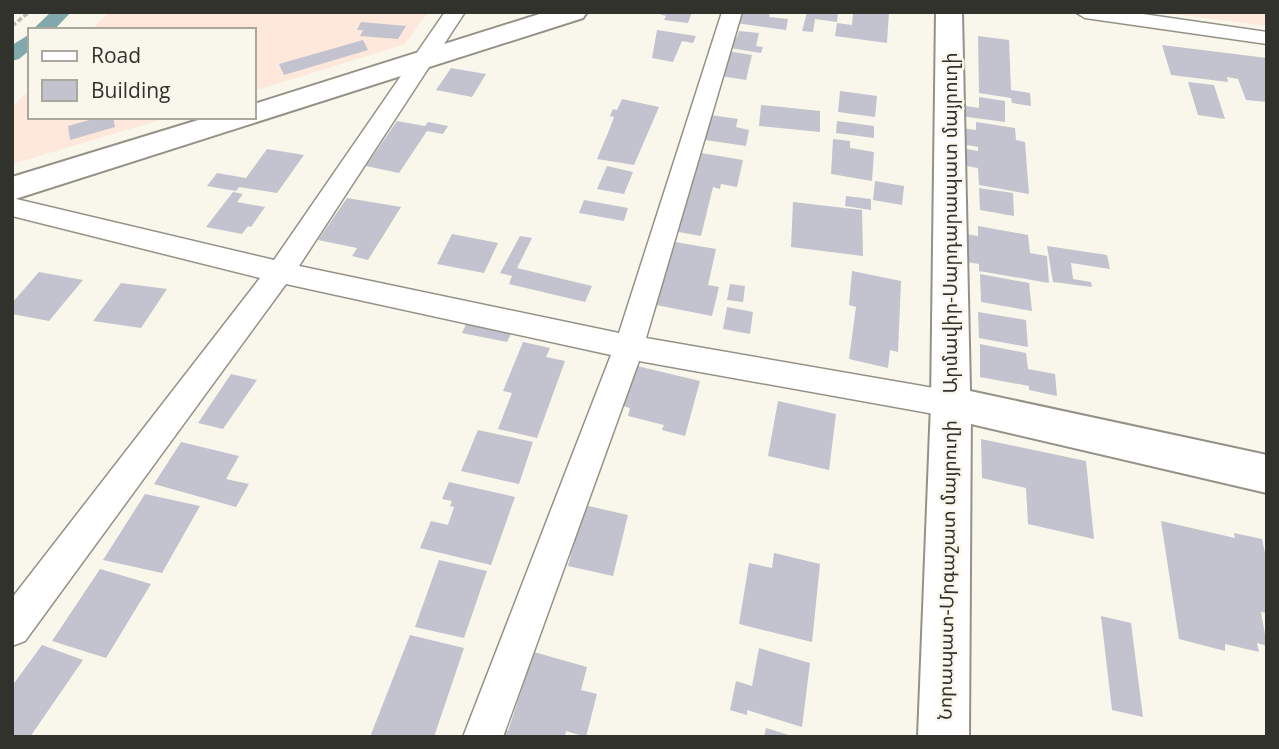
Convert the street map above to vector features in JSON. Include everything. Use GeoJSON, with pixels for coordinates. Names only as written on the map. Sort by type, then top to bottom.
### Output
{"type":"FeatureCollection","features":[{"type":"Feature","properties":{"kind":"main road"},"geometry":{"type":"LineString","coordinates":[[256,113],[574,12]]}},
{"type":"Feature","properties":{"kind":"main road","name":"Արմավիր-Սարդարապատ մայրուղի"},"geometry":{"type":"LineString","coordinates":[[949,12],[951,404],[1267,474]]}},
{"type":"Feature","properties":{"kind":"main road"},"geometry":{"type":"LineString","coordinates":[[12,189],[236,119]]}},
{"type":"Feature","properties":{"kind":"main road","name":"Նորապատ-Մրգաշատ մայրուղի"},"geometry":{"type":"LineString","coordinates":[[943,737],[951,404]]}},
{"type":"Feature","properties":{"kind":"street"},"geometry":{"type":"LineString","coordinates":[[12,628],[280,272],[455,12]]}},
{"type":"Feature","properties":{"kind":"street"},"geometry":{"type":"LineString","coordinates":[[483,737],[629,347],[732,12]]}},
{"type":"Feature","properties":{"kind":"street"},"geometry":{"type":"LineString","coordinates":[[1084,12],[1267,38]]}},
{"type":"Feature","properties":{"kind":"street"},"geometry":{"type":"LineString","coordinates":[[12,207],[280,272],[629,347],[951,404]]}},
{"type":"Feature","properties":{"kind":"path"},"geometry":{"type":"LineString","coordinates":[[12,26],[29,12]]}},
{"type":"Feature","properties":{"kind":"shaded area"},"geometry":{"type":"Polygon","coordinates":[[[109,12],[428,12],[405,44],[256,90],[256,28],[93,28],[109,12]]]}},
{"type":"Feature","properties":{"kind":"shaded area"},"geometry":{"type":"Polygon","coordinates":[[[1157,12],[1267,12],[1267,26],[1157,12]]]}},
{"type":"Feature","properties":{"kind":"shaded area"},"geometry":{"type":"Polygon","coordinates":[[[28,91],[28,119],[163,119],[12,164],[12,107],[28,91]]]}},
{"type":"Feature","properties":{"kind":"building"},"geometry":{"type":"Polygon","coordinates":[[[653,12],[692,12],[688,23],[664,20],[666,16],[653,12]]]}},
{"type":"Feature","properties":{"kind":"building"},"geometry":{"type":"Polygon","coordinates":[[[739,12],[770,12],[769,17],[788,19],[786,30],[736,23],[739,12]]]}},
{"type":"Feature","properties":{"kind":"building"},"geometry":{"type":"Polygon","coordinates":[[[807,12],[838,12],[837,22],[815,19],[813,32],[802,31],[807,12]]]}},
{"type":"Feature","properties":{"kind":"building"},"geometry":{"type":"Polygon","coordinates":[[[853,12],[889,12],[887,43],[835,36],[837,23],[852,25],[853,12]]]}},
{"type":"Feature","properties":{"kind":"building"},"geometry":{"type":"Polygon","coordinates":[[[361,22],[406,26],[398,39],[360,36],[363,30],[357,30],[361,22]]]}},
{"type":"Feature","properties":{"kind":"building"},"geometry":{"type":"Polygon","coordinates":[[[657,30],[696,36],[693,43],[682,41],[673,62],[652,58],[657,30]]]}},
{"type":"Feature","properties":{"kind":"building"},"geometry":{"type":"Polygon","coordinates":[[[739,31],[759,33],[756,46],[763,47],[761,53],[730,48],[733,36],[737,37],[739,31]]]}},
{"type":"Feature","properties":{"kind":"building"},"geometry":{"type":"Polygon","coordinates":[[[978,36],[1009,40],[1011,90],[1030,93],[1031,106],[1012,103],[1011,98],[979,93],[978,36]]]}},
{"type":"Feature","properties":{"kind":"building"},"geometry":{"type":"Polygon","coordinates":[[[363,40],[368,50],[284,75],[279,64],[363,40]]]}},
{"type":"Feature","properties":{"kind":"building"},"geometry":{"type":"Polygon","coordinates":[[[1162,45],[1267,58],[1267,102],[1246,100],[1238,79],[1227,77],[1228,82],[1171,75],[1162,45]]]}},
{"type":"Feature","properties":{"kind":"building"},"geometry":{"type":"Polygon","coordinates":[[[727,51],[752,55],[746,80],[720,76],[727,51]]]}},
{"type":"Feature","properties":{"kind":"building"},"geometry":{"type":"Polygon","coordinates":[[[451,68],[486,74],[472,97],[436,90],[451,68]]]}},
{"type":"Feature","properties":{"kind":"building"},"geometry":{"type":"Polygon","coordinates":[[[1188,82],[1214,85],[1225,119],[1198,115],[1188,82]]]}},
{"type":"Feature","properties":{"kind":"building"},"geometry":{"type":"Polygon","coordinates":[[[840,91],[877,96],[875,117],[838,112],[840,91]]]}},
{"type":"Feature","properties":{"kind":"building"},"geometry":{"type":"Polygon","coordinates":[[[979,97],[1005,101],[1005,122],[960,116],[960,105],[979,108],[979,97]]]}},
{"type":"Feature","properties":{"kind":"building"},"geometry":{"type":"Polygon","coordinates":[[[622,99],[659,107],[634,165],[597,159],[614,117],[610,116],[613,109],[617,110],[622,99]]]}},
{"type":"Feature","properties":{"kind":"building"},"geometry":{"type":"Polygon","coordinates":[[[761,105],[820,111],[820,132],[759,126],[761,105]]]}},
{"type":"Feature","properties":{"kind":"building"},"geometry":{"type":"Polygon","coordinates":[[[704,114],[738,119],[736,127],[749,130],[746,146],[705,140],[709,124],[704,114]]]}},
{"type":"Feature","properties":{"kind":"building"},"geometry":{"type":"Polygon","coordinates":[[[93,119],[113,119],[115,127],[70,140],[68,126],[93,119]]]}},
{"type":"Feature","properties":{"kind":"building"},"geometry":{"type":"Polygon","coordinates":[[[397,121],[425,126],[428,122],[448,126],[443,134],[427,131],[399,173],[366,166],[397,121]]]}},
{"type":"Feature","properties":{"kind":"building"},"geometry":{"type":"Polygon","coordinates":[[[837,121],[874,126],[874,138],[836,133],[837,121]]]}},
{"type":"Feature","properties":{"kind":"building"},"geometry":{"type":"Polygon","coordinates":[[[976,122],[1015,128],[1016,140],[1025,142],[1029,194],[979,185],[978,168],[961,165],[961,148],[978,151],[978,147],[962,144],[962,128],[976,130],[976,122]]]}},
{"type":"Feature","properties":{"kind":"building"},"geometry":{"type":"Polygon","coordinates":[[[833,139],[850,141],[850,148],[874,152],[872,181],[831,174],[833,139]]]}},
{"type":"Feature","properties":{"kind":"building"},"geometry":{"type":"Polygon","coordinates":[[[267,149],[304,155],[277,193],[239,187],[236,191],[207,186],[217,173],[246,178],[267,149]]]}},
{"type":"Feature","properties":{"kind":"building"},"geometry":{"type":"Polygon","coordinates":[[[695,152],[743,160],[737,187],[721,184],[720,189],[713,187],[701,236],[673,231],[695,152]]]}},
{"type":"Feature","properties":{"kind":"building"},"geometry":{"type":"Polygon","coordinates":[[[607,166],[633,172],[624,194],[597,189],[607,166]]]}},
{"type":"Feature","properties":{"kind":"building"},"geometry":{"type":"Polygon","coordinates":[[[875,181],[904,186],[902,205],[873,200],[875,181]]]}},
{"type":"Feature","properties":{"kind":"building"},"geometry":{"type":"Polygon","coordinates":[[[979,188],[1013,193],[1014,216],[980,210],[979,188]]]}},
{"type":"Feature","properties":{"kind":"building"},"geometry":{"type":"Polygon","coordinates":[[[233,192],[243,194],[237,202],[265,207],[251,227],[248,226],[242,234],[206,227],[233,192]]]}},
{"type":"Feature","properties":{"kind":"building"},"geometry":{"type":"Polygon","coordinates":[[[846,196],[871,199],[871,210],[845,206],[846,196]]]}},
{"type":"Feature","properties":{"kind":"building"},"geometry":{"type":"Polygon","coordinates":[[[347,198],[401,207],[368,260],[352,256],[357,248],[318,240],[347,198]]]}},
{"type":"Feature","properties":{"kind":"building"},"geometry":{"type":"Polygon","coordinates":[[[584,200],[628,208],[624,221],[579,213],[584,200]]]}},
{"type":"Feature","properties":{"kind":"building"},"geometry":{"type":"Polygon","coordinates":[[[793,202],[862,210],[863,256],[791,247],[793,202]]]}},
{"type":"Feature","properties":{"kind":"building"},"geometry":{"type":"Polygon","coordinates":[[[978,226],[1028,235],[1030,253],[1047,256],[1049,283],[979,271],[979,264],[961,261],[961,233],[978,236],[978,226]]]}},
{"type":"Feature","properties":{"kind":"building"},"geometry":{"type":"Polygon","coordinates":[[[452,234],[498,243],[484,273],[437,264],[452,234]]]}},
{"type":"Feature","properties":{"kind":"building"},"geometry":{"type":"Polygon","coordinates":[[[520,236],[532,238],[517,268],[592,286],[585,302],[509,284],[512,276],[500,273],[520,236]]]}},
{"type":"Feature","properties":{"kind":"building"},"geometry":{"type":"Polygon","coordinates":[[[669,241],[716,249],[708,285],[719,287],[712,316],[651,304],[669,241]]]}},
{"type":"Feature","properties":{"kind":"building"},"geometry":{"type":"Polygon","coordinates":[[[1047,246],[1107,255],[1110,269],[1071,263],[1073,279],[1091,282],[1092,287],[1053,282],[1047,246]]]}},
{"type":"Feature","properties":{"kind":"building"},"geometry":{"type":"Polygon","coordinates":[[[852,271],[901,281],[898,352],[890,350],[888,368],[849,359],[856,307],[849,305],[852,271]]]}},
{"type":"Feature","properties":{"kind":"building"},"geometry":{"type":"Polygon","coordinates":[[[39,272],[83,280],[49,321],[12,314],[12,303],[39,272]]]}},
{"type":"Feature","properties":{"kind":"building"},"geometry":{"type":"Polygon","coordinates":[[[980,274],[1029,283],[1032,311],[981,302],[980,274]]]}},
{"type":"Feature","properties":{"kind":"building"},"geometry":{"type":"Polygon","coordinates":[[[121,283],[167,289],[141,328],[93,321],[121,283]]]}},
{"type":"Feature","properties":{"kind":"building"},"geometry":{"type":"Polygon","coordinates":[[[730,284],[745,286],[743,302],[727,300],[730,284]]]}},
{"type":"Feature","properties":{"kind":"building"},"geometry":{"type":"Polygon","coordinates":[[[727,307],[753,312],[750,334],[723,329],[727,307]]]}},
{"type":"Feature","properties":{"kind":"building"},"geometry":{"type":"Polygon","coordinates":[[[978,312],[1026,320],[1028,347],[979,338],[978,312]]]}},
{"type":"Feature","properties":{"kind":"building"},"geometry":{"type":"Polygon","coordinates":[[[469,318],[514,328],[507,342],[462,333],[469,318]]]}},
{"type":"Feature","properties":{"kind":"building"},"geometry":{"type":"Polygon","coordinates":[[[523,342],[550,348],[546,357],[565,361],[537,438],[498,429],[512,393],[503,391],[523,342]]]}},
{"type":"Feature","properties":{"kind":"building"},"geometry":{"type":"Polygon","coordinates":[[[980,344],[1026,353],[1028,369],[1055,374],[1057,396],[1029,390],[1029,386],[980,377],[980,344]]]}},
{"type":"Feature","properties":{"kind":"building"},"geometry":{"type":"Polygon","coordinates":[[[633,365],[700,381],[685,436],[662,430],[664,425],[628,416],[630,408],[619,405],[633,365]]]}},
{"type":"Feature","properties":{"kind":"building"},"geometry":{"type":"Polygon","coordinates":[[[231,374],[257,380],[223,429],[198,423],[231,374]]]}},
{"type":"Feature","properties":{"kind":"building"},"geometry":{"type":"Polygon","coordinates":[[[778,401],[836,414],[829,470],[768,456],[778,401]]]}},
{"type":"Feature","properties":{"kind":"building"},"geometry":{"type":"Polygon","coordinates":[[[478,430],[533,442],[519,484],[461,471],[478,430]]]}},
{"type":"Feature","properties":{"kind":"building"},"geometry":{"type":"Polygon","coordinates":[[[981,439],[1086,461],[1094,539],[1028,524],[1026,488],[982,478],[981,439]]]}},
{"type":"Feature","properties":{"kind":"building"},"geometry":{"type":"Polygon","coordinates":[[[181,442],[239,456],[226,479],[249,484],[236,507],[154,484],[181,442]]]}},
{"type":"Feature","properties":{"kind":"building"},"geometry":{"type":"Polygon","coordinates":[[[449,482],[515,497],[491,565],[420,548],[431,521],[448,525],[454,507],[450,506],[452,501],[442,499],[449,482]]]}},
{"type":"Feature","properties":{"kind":"building"},"geometry":{"type":"Polygon","coordinates":[[[145,494],[200,506],[162,573],[103,560],[145,494]]]}},
{"type":"Feature","properties":{"kind":"building"},"geometry":{"type":"Polygon","coordinates":[[[584,505],[628,515],[613,576],[568,566],[584,505]]]}},
{"type":"Feature","properties":{"kind":"building"},"geometry":{"type":"Polygon","coordinates":[[[1161,521],[1235,538],[1234,533],[1262,539],[1267,563],[1267,613],[1261,612],[1267,646],[1257,643],[1259,652],[1225,644],[1225,651],[1179,639],[1161,521]]]}},
{"type":"Feature","properties":{"kind":"building"},"geometry":{"type":"Polygon","coordinates":[[[774,553],[820,564],[812,642],[739,624],[749,563],[772,568],[774,553]]]}},
{"type":"Feature","properties":{"kind":"building"},"geometry":{"type":"Polygon","coordinates":[[[439,560],[487,571],[464,638],[415,627],[439,560]]]}},
{"type":"Feature","properties":{"kind":"building"},"geometry":{"type":"Polygon","coordinates":[[[100,569],[151,584],[106,658],[52,641],[100,569]]]}},
{"type":"Feature","properties":{"kind":"building"},"geometry":{"type":"Polygon","coordinates":[[[1101,616],[1131,623],[1143,717],[1112,710],[1101,616]]]}},
{"type":"Feature","properties":{"kind":"building"},"geometry":{"type":"Polygon","coordinates":[[[410,635],[464,648],[434,737],[370,737],[410,635]]]}},
{"type":"Feature","properties":{"kind":"building"},"geometry":{"type":"Polygon","coordinates":[[[42,645],[83,660],[30,737],[12,737],[12,686],[42,645]]]}},
{"type":"Feature","properties":{"kind":"building"},"geometry":{"type":"Polygon","coordinates":[[[759,648],[810,663],[802,727],[747,710],[747,715],[730,710],[736,681],[752,686],[759,648]]]}},
{"type":"Feature","properties":{"kind":"building"},"geometry":{"type":"Polygon","coordinates":[[[534,652],[587,667],[581,690],[597,694],[586,737],[566,731],[565,737],[491,737],[494,726],[508,731],[534,652]]]}},
{"type":"Feature","properties":{"kind":"building"},"geometry":{"type":"Polygon","coordinates":[[[766,728],[792,736],[792,737],[764,737],[766,728]]]}},
{"type":"Feature","properties":{"kind":"waterway"},"geometry":{"type":"LineString","coordinates":[[44,28],[62,12]]}},
{"type":"Feature","properties":{"kind":"waterway"},"geometry":{"type":"LineString","coordinates":[[12,55],[28,42]]}}]}
